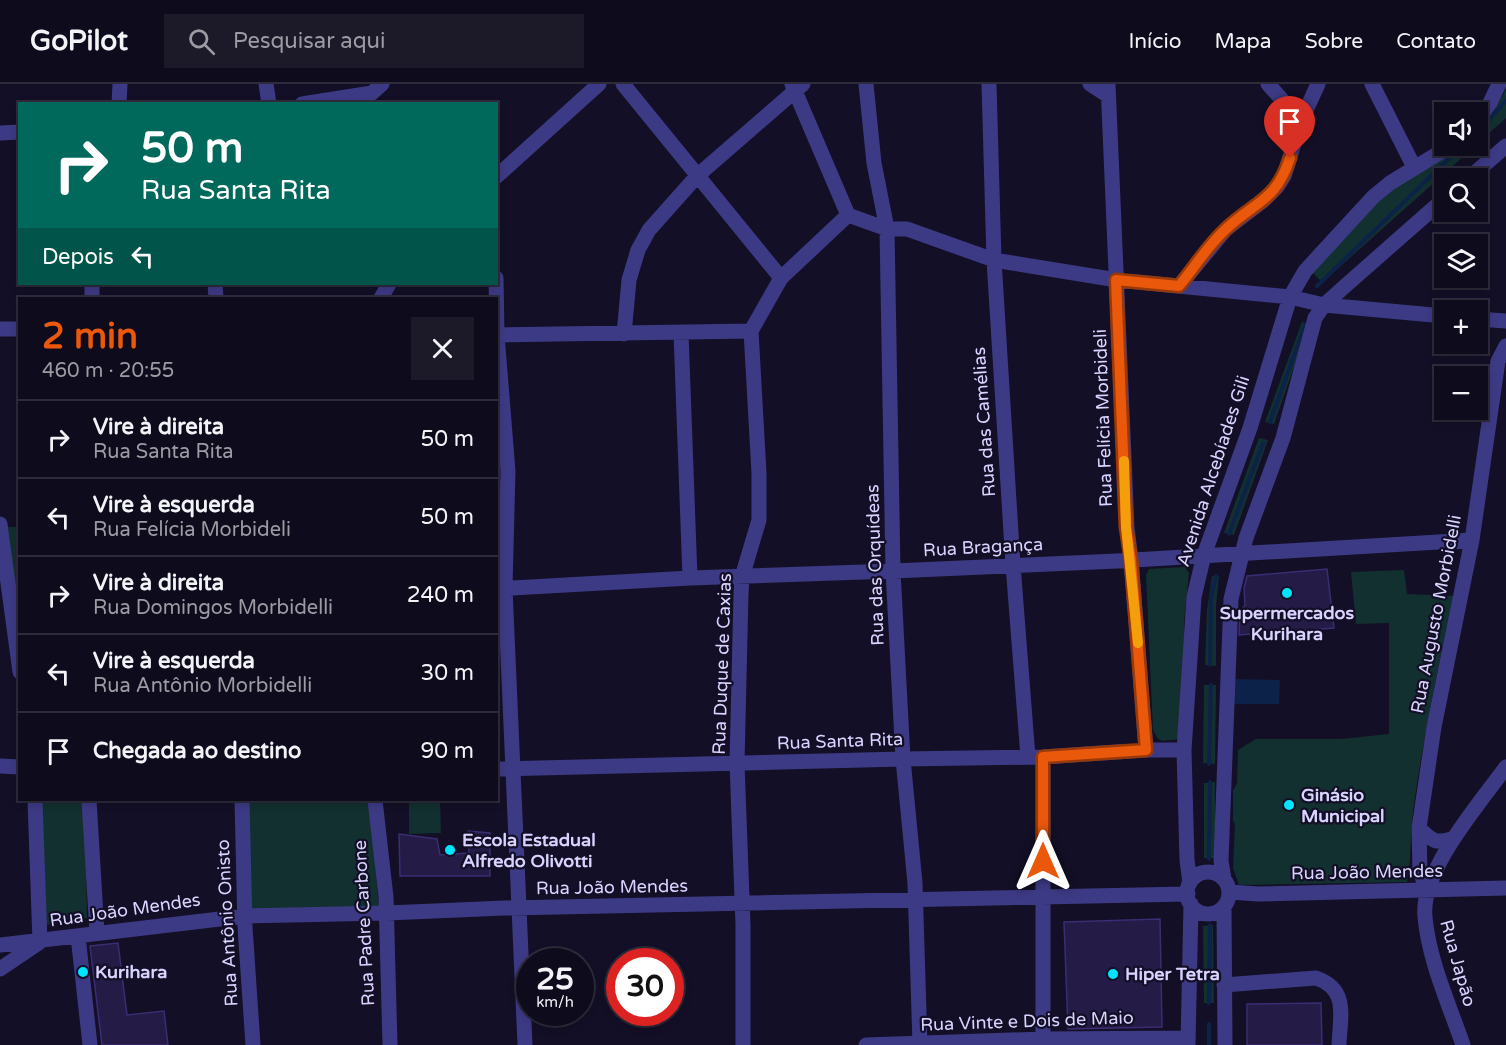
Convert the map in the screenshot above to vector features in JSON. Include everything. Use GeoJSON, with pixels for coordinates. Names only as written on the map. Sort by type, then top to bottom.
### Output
{"type":"FeatureCollection","features":[{"type":"Feature","properties":{"kind":"street"},"geometry":{"type":"LineString","coordinates":[[119,102],[120,84]]}},
{"type":"Feature","properties":{"kind":"street"},"geometry":{"type":"LineString","coordinates":[[266,84],[268,102]]}},
{"type":"Feature","properties":{"kind":"street"},"geometry":{"type":"LineString","coordinates":[[315,102],[372,93],[382,84]]}},
{"type":"Feature","properties":{"kind":"street"},"geometry":{"type":"LineString","coordinates":[[498,175],[599,84]]}},
{"type":"Feature","properties":{"kind":"street"},"geometry":{"type":"LineString","coordinates":[[623,84],[781,278]]}},
{"type":"Feature","properties":{"kind":"street","name":"Rua das Orquídeas"},"geometry":{"type":"LineString","coordinates":[[866,84],[874,163],[887,229],[893,571],[903,759],[915,899],[921,1044]]}},
{"type":"Feature","properties":{"kind":"street","name":"Rua das Camélias"},"geometry":{"type":"LineString","coordinates":[[989,84],[994,260],[1013,565],[1035,757],[1043,897],[1043,1039]]}},
{"type":"Feature","properties":{"kind":"street"},"geometry":{"type":"LineString","coordinates":[[1090,84],[1108,89]]}},
{"type":"Feature","properties":{"kind":"street"},"geometry":{"type":"LineString","coordinates":[[1268,84],[1301,122]]}},
{"type":"Feature","properties":{"kind":"street"},"geometry":{"type":"LineString","coordinates":[[1179,286],[1226,229],[1277,188],[1284,176],[1301,122],[1318,84]]}},
{"type":"Feature","properties":{"kind":"street"},"geometry":{"type":"LineString","coordinates":[[1372,84],[1414,167]]}},
{"type":"Feature","properties":{"kind":"street"},"geometry":{"type":"LineString","coordinates":[[1488,106],[1499,84]]}},
{"type":"Feature","properties":{"kind":"street"},"geometry":{"type":"LineString","coordinates":[[624,334],[629,280],[638,250],[649,230],[697,176],[797,86],[848,215],[887,229],[907,229],[994,260],[1116,280],[1290,297],[1324,305],[1434,315]]}},
{"type":"Feature","properties":{"kind":"street","name":"Rua Felícia Morbideli"},"geometry":{"type":"LineString","coordinates":[[1108,89],[1126,527],[1131,560],[1146,750]]}},
{"type":"Feature","properties":{"kind":"street"},"geometry":{"type":"LineString","coordinates":[[0,133],[18,132]]}},
{"type":"Feature","properties":{"kind":"street"},"geometry":{"type":"LineString","coordinates":[[1481,168],[1506,146]]}},
{"type":"Feature","properties":{"kind":"street","name":"Avenida Alcebíades Gili"},"geometry":{"type":"LineString","coordinates":[[1188,1041],[1189,894],[1184,750],[1194,597],[1204,555],[1250,428],[1290,297],[1305,271],[1373,197],[1390,183],[1434,156]]}},
{"type":"Feature","properties":{"kind":"street"},"geometry":{"type":"LineString","coordinates":[[1225,1045],[1226,893],[1221,861],[1229,618],[1231,599],[1242,554],[1283,438],[1315,318],[1324,305],[1434,208]]}},
{"type":"Feature","properties":{"kind":"street","name":"Rua Duque de Caxias"},"geometry":{"type":"LineString","coordinates":[[743,1045],[742,904],[737,763],[742,577],[759,520],[759,473],[751,331],[766,300],[781,278],[848,215]]}},
{"type":"Feature","properties":{"kind":"street"},"geometry":{"type":"LineString","coordinates":[[1488,320],[1506,321]]}},
{"type":"Feature","properties":{"kind":"street"},"geometry":{"type":"LineString","coordinates":[[0,330],[18,329]]}},
{"type":"Feature","properties":{"kind":"street"},"geometry":{"type":"LineString","coordinates":[[498,335],[751,331]]}},
{"type":"Feature","properties":{"kind":"street"},"geometry":{"type":"LineString","coordinates":[[681,333],[690,578]]}},
{"type":"Feature","properties":{"kind":"street","name":"Rua Augusto Morbidelli"},"geometry":{"type":"LineString","coordinates":[[1427,891],[1420,871],[1419,828],[1434,728],[1472,540],[1498,362],[1506,346]]}},
{"type":"Feature","properties":{"kind":"street"},"geometry":{"type":"LineString","coordinates":[[498,347],[508,471],[501,589],[514,769],[525,1045]]}},
{"type":"Feature","properties":{"kind":"street"},"geometry":{"type":"LineString","coordinates":[[0,524],[18,660]]}},
{"type":"Feature","properties":{"kind":"street","name":"Rua Bragança"},"geometry":{"type":"LineString","coordinates":[[501,589],[690,578],[1131,560],[1472,540]]}},
{"type":"Feature","properties":{"kind":"street","name":"Rua Santa Rita"},"geometry":{"type":"LineString","coordinates":[[498,769],[1035,757],[1184,750]]}},
{"type":"Feature","properties":{"kind":"street"},"geometry":{"type":"LineString","coordinates":[[0,766],[18,767]]}},
{"type":"Feature","properties":{"kind":"street"},"geometry":{"type":"LineString","coordinates":[[1427,891],[1443,855],[1506,767]]}},
{"type":"Feature","properties":{"kind":"street"},"geometry":{"type":"LineString","coordinates":[[0,969],[40,942],[35,801]]}},
{"type":"Feature","properties":{"kind":"street"},"geometry":{"type":"LineString","coordinates":[[89,801],[96,933]]}},
{"type":"Feature","properties":{"kind":"street","name":"Rua Antônio Onisto"},"geometry":{"type":"LineString","coordinates":[[242,801],[245,916],[253,1045]]}},
{"type":"Feature","properties":{"kind":"street","name":"Rua Padre Carbone"},"geometry":{"type":"LineString","coordinates":[[375,801],[387,913],[390,1045]]}},
{"type":"Feature","properties":{"kind":"street"},"geometry":{"type":"LineString","coordinates":[[1419,828],[1436,842],[1454,838]]}},
{"type":"Feature","properties":{"kind":"street"},"geometry":{"type":"LineString","coordinates":[[1206,872],[1212,872],[1226,893],[1219,911],[1207,913],[1201,912],[1189,894],[1194,878],[1206,872]]}},
{"type":"Feature","properties":{"kind":"street","name":"Rua João Mendes"},"geometry":{"type":"LineString","coordinates":[[1226,893],[1506,888]]}},
{"type":"Feature","properties":{"kind":"street","name":"Rua Japão"},"geometry":{"type":"LineString","coordinates":[[1427,891],[1424,916],[1433,954],[1463,1045]]}},
{"type":"Feature","properties":{"kind":"street","name":"Rua João Mendes"},"geometry":{"type":"LineString","coordinates":[[0,945],[245,916],[761,902],[1189,894]]}},
{"type":"Feature","properties":{"kind":"street"},"geometry":{"type":"LineString","coordinates":[[78,936],[90,1045]]}},
{"type":"Feature","properties":{"kind":"street"},"geometry":{"type":"LineString","coordinates":[[1224,985],[1316,978],[1327,982],[1341,999],[1339,1045]]}},
{"type":"Feature","properties":{"kind":"street","name":"Rua Vinte e Dois de Maio"},"geometry":{"type":"LineString","coordinates":[[866,1045],[1043,1039],[1188,1041]]}},
{"type":"Feature","properties":{"kind":"green space"},"geometry":{"type":"Polygon","coordinates":[[[1506,89],[1506,118],[1488,134],[1488,118],[1506,89]]]}},
{"type":"Feature","properties":{"kind":"green space"},"geometry":{"type":"Polygon","coordinates":[[[1445,156],[1464,156],[1450,168],[1434,168],[1434,183],[1324,281],[1311,271],[1377,197],[1445,156]]]}},
{"type":"Feature","properties":{"kind":"green space"},"geometry":{"type":"Polygon","coordinates":[[[1302,322],[1309,324],[1274,424],[1265,422],[1302,322]]]}},
{"type":"Feature","properties":{"kind":"green space"},"geometry":{"type":"Polygon","coordinates":[[[1259,438],[1268,440],[1234,535],[1224,533],[1259,438]]]}},
{"type":"Feature","properties":{"kind":"green space"},"geometry":{"type":"Polygon","coordinates":[[[8,527],[18,527],[18,611],[8,527]]]}},
{"type":"Feature","properties":{"kind":"green space"},"geometry":{"type":"Polygon","coordinates":[[[1185,567],[1189,573],[1184,622],[1184,731],[1180,739],[1163,741],[1158,739],[1153,730],[1146,575],[1149,569],[1185,567]]]}},
{"type":"Feature","properties":{"kind":"green space"},"geometry":{"type":"Polygon","coordinates":[[[1404,570],[1407,594],[1454,596],[1422,752],[1413,814],[1407,882],[1239,885],[1233,868],[1235,824],[1233,821],[1233,790],[1237,784],[1238,750],[1256,739],[1341,739],[1389,734],[1389,623],[1356,624],[1351,572],[1404,570]]]}},
{"type":"Feature","properties":{"kind":"green space"},"geometry":{"type":"Polygon","coordinates":[[[1212,576],[1219,576],[1216,605],[1216,666],[1205,665],[1207,610],[1212,576]]]}},
{"type":"Feature","properties":{"kind":"green space"},"geometry":{"type":"Polygon","coordinates":[[[1204,685],[1216,685],[1215,764],[1203,763],[1204,685]]]}},
{"type":"Feature","properties":{"kind":"green space"},"geometry":{"type":"Polygon","coordinates":[[[1215,782],[1215,858],[1204,858],[1204,783],[1215,782]]]}},
{"type":"Feature","properties":{"kind":"green space"},"geometry":{"type":"Polygon","coordinates":[[[40,801],[85,801],[87,918],[46,925],[40,801]]]}},
{"type":"Feature","properties":{"kind":"green space"},"geometry":{"type":"Polygon","coordinates":[[[247,801],[369,801],[379,909],[248,911],[247,801]]]}},
{"type":"Feature","properties":{"kind":"green space"},"geometry":{"type":"Polygon","coordinates":[[[409,801],[440,801],[441,833],[409,834],[409,801]]]}},
{"type":"Feature","properties":{"kind":"green space"},"geometry":{"type":"Polygon","coordinates":[[[1213,925],[1214,1003],[1204,1003],[1203,926],[1213,925]]]}},
{"type":"Feature","properties":{"kind":"water"},"geometry":{"type":"Polygon","coordinates":[[[1231,679],[1280,680],[1279,704],[1230,704],[1231,679]]]}},
{"type":"Feature","properties":{"kind":"building","name":"Supermercados Kurihara"},"geometry":{"type":"Polygon","coordinates":[[[1327,569],[1334,628],[1239,635],[1240,612],[1245,605],[1244,588],[1247,576],[1327,569]]]}},
{"type":"Feature","properties":{"kind":"building"},"geometry":{"type":"Polygon","coordinates":[[[468,831],[490,833],[490,876],[400,876],[399,834],[437,839],[440,855],[469,853],[468,831]]]}},
{"type":"Feature","properties":{"kind":"building","name":"Hiper Tetra"},"geometry":{"type":"Polygon","coordinates":[[[1160,919],[1162,1027],[1068,1029],[1064,922],[1160,919]]]}},
{"type":"Feature","properties":{"kind":"building"},"geometry":{"type":"Polygon","coordinates":[[[118,943],[127,1015],[164,1011],[168,1045],[102,1045],[90,946],[118,943]]]}},
{"type":"Feature","properties":{"kind":"building"},"geometry":{"type":"Polygon","coordinates":[[[1321,1003],[1322,1045],[1247,1045],[1247,1004],[1321,1003]]]}},
{"type":"Feature","properties":{"kind":"waterway"},"geometry":{"type":"LineString","coordinates":[[1488,120],[1506,101]]}},
{"type":"Feature","properties":{"kind":"waterway"},"geometry":{"type":"LineString","coordinates":[[1317,286],[1452,156]]}},
{"type":"Feature","properties":{"kind":"waterway"},"geometry":{"type":"LineString","coordinates":[[1270,422],[1305,325]]}},
{"type":"Feature","properties":{"kind":"waterway"},"geometry":{"type":"LineString","coordinates":[[1229,534],[1263,443]]}},
{"type":"Feature","properties":{"kind":"waterway"},"geometry":{"type":"LineString","coordinates":[[1210,665],[1211,598],[1216,576]]}},
{"type":"Feature","properties":{"kind":"waterway"},"geometry":{"type":"LineString","coordinates":[[1209,764],[1211,685]]}},
{"type":"Feature","properties":{"kind":"waterway"},"geometry":{"type":"LineString","coordinates":[[1209,859],[1210,782]]}},
{"type":"Feature","properties":{"kind":"waterway"},"geometry":{"type":"LineString","coordinates":[[1209,1003],[1210,925]]}},
{"type":"Feature","properties":{"kind":"waterway"},"geometry":{"type":"LineString","coordinates":[[1209,1024],[1209,1045]]}},
{"type":"Feature","properties":{"kind":"slow traffic"},"geometry":{"type":"LineString","coordinates":[[1124,461],[1126,527],[1138,643]]}},
{"type":"Feature","properties":{"kind":"place","name":"Supermercados Kurihara"},"geometry":{"type":"Point","coordinates":[1287,593]}},
{"type":"Feature","properties":{"kind":"place","name":"Ginásio Municipal"},"geometry":{"type":"Point","coordinates":[1289,805]}},
{"type":"Feature","properties":{"kind":"place","name":"Escola Estadual Alfredo Olivotti"},"geometry":{"type":"Point","coordinates":[450,850]}},
{"type":"Feature","properties":{"kind":"place","name":"Kurihara"},"geometry":{"type":"Point","coordinates":[83,972]}},
{"type":"Feature","properties":{"kind":"place","name":"Hiper Tetra"},"geometry":{"type":"Point","coordinates":[1113,974]}},
{"type":"Feature","properties":{"kind":"route"},"geometry":{"type":"LineString","coordinates":[[1043,861],[1043,757],[1146,750],[1131,560],[1126,527],[1116,280],[1179,286],[1226,229],[1277,188],[1290,158]]}}]}
